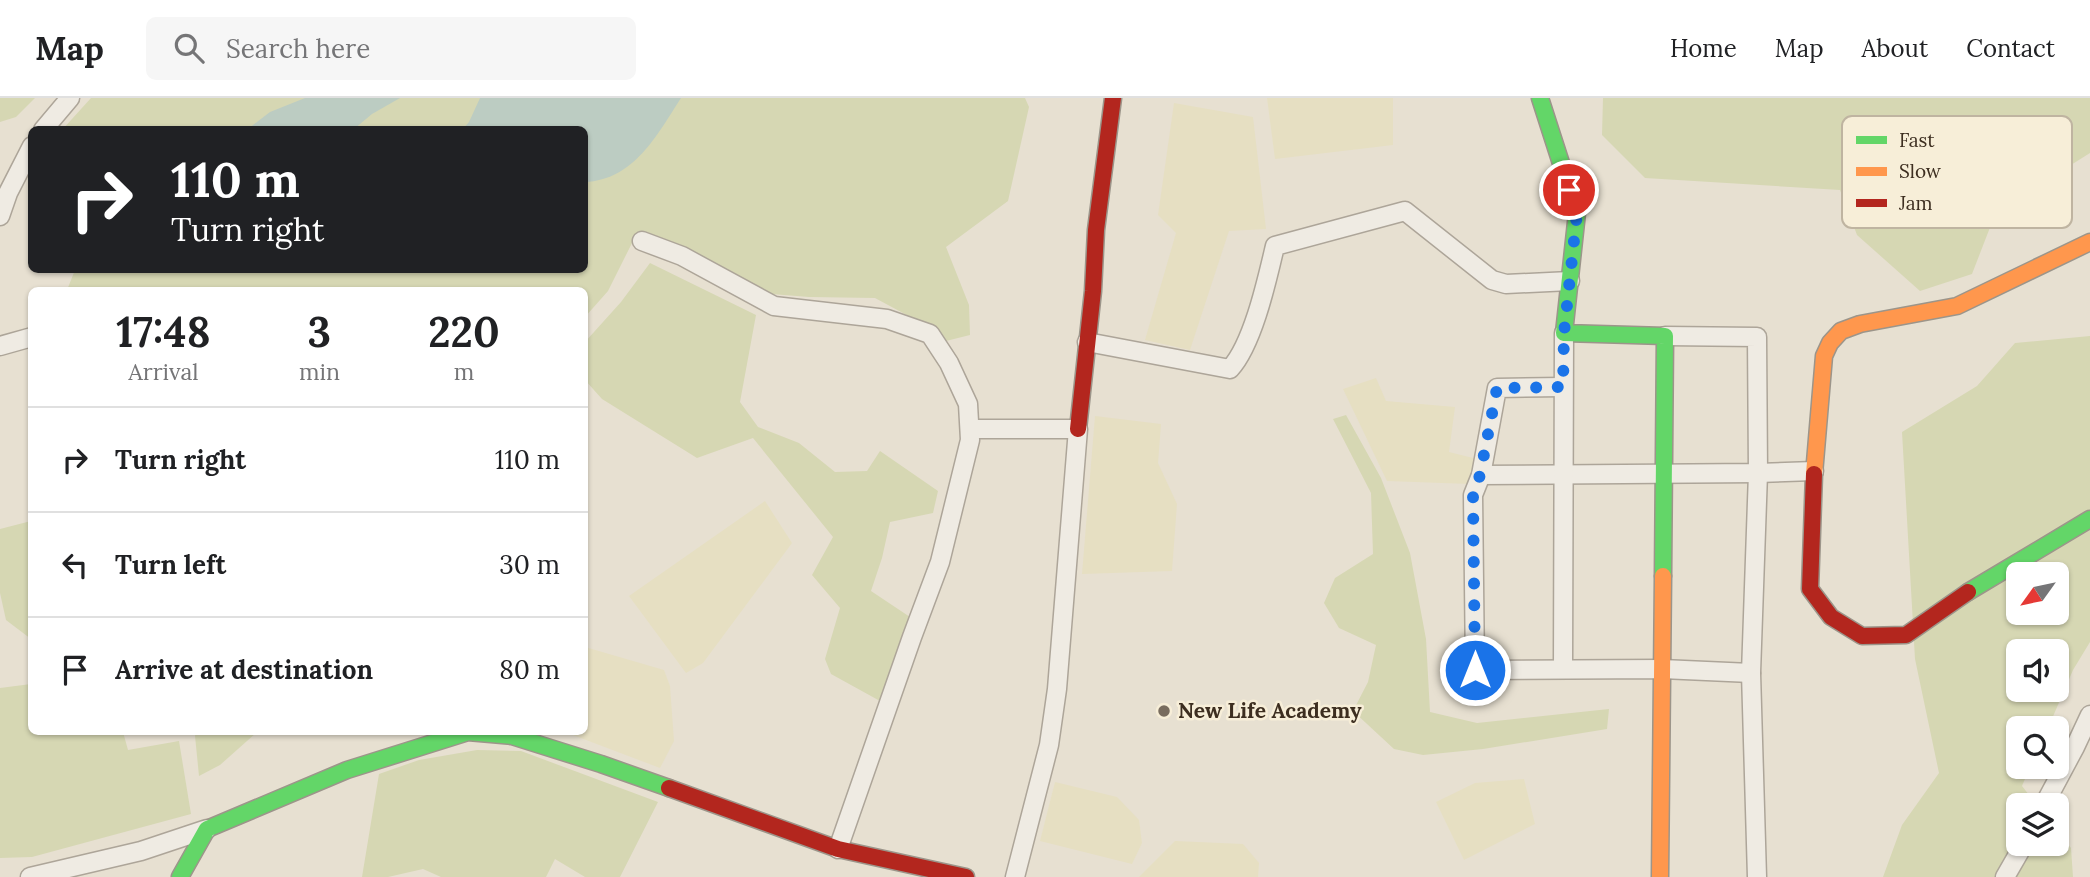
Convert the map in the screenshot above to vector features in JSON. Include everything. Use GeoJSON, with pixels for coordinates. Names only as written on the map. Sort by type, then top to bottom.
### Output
{"type":"FeatureCollection","features":[{"type":"Feature","properties":{"kind":"street"},"geometry":{"type":"LineString","coordinates":[[46,126],[70,98]]}},
{"type":"Feature","properties":{"kind":"street"},"geometry":{"type":"LineString","coordinates":[[1015,877],[1053,723],[1078,429],[1093,291],[1096,230],[1113,98]]}},
{"type":"Feature","properties":{"kind":"street"},"geometry":{"type":"LineString","coordinates":[[1540,98],[1577,213],[1564,333],[1563,669]]}},
{"type":"Feature","properties":{"kind":"street"},"geometry":{"type":"LineString","coordinates":[[0,216],[8,193],[28,154]]}},
{"type":"Feature","properties":{"kind":"street"},"geometry":{"type":"LineString","coordinates":[[1087,342],[1230,369],[1240,358],[1265,291],[1275,246],[1405,211],[1492,280],[1506,284],[1570,281]]}},
{"type":"Feature","properties":{"kind":"street"},"geometry":{"type":"LineString","coordinates":[[642,241],[682,256],[774,306],[887,319],[930,334],[949,363],[968,404],[970,440],[940,562],[838,849]]}},
{"type":"Feature","properties":{"kind":"street"},"geometry":{"type":"LineString","coordinates":[[2090,242],[1957,306],[1860,324],[1841,331],[1830,343],[1824,356],[1814,471],[1810,589],[1831,617],[1862,636],[1906,635],[1978,586],[2090,519]]}},
{"type":"Feature","properties":{"kind":"street"},"geometry":{"type":"LineString","coordinates":[[1564,333],[1757,337],[1758,473],[1751,673],[1757,877]]}},
{"type":"Feature","properties":{"kind":"street"},"geometry":{"type":"LineString","coordinates":[[1660,877],[1665,336]]}},
{"type":"Feature","properties":{"kind":"street"},"geometry":{"type":"LineString","coordinates":[[0,346],[28,338]]}},
{"type":"Feature","properties":{"kind":"street"},"geometry":{"type":"LineString","coordinates":[[1563,387],[1497,388],[1480,475],[1473,495],[1475,670],[1751,673]]}},
{"type":"Feature","properties":{"kind":"street"},"geometry":{"type":"LineString","coordinates":[[970,429],[1078,429]]}},
{"type":"Feature","properties":{"kind":"street"},"geometry":{"type":"LineString","coordinates":[[1480,475],[1814,471]]}},
{"type":"Feature","properties":{"kind":"street"},"geometry":{"type":"LineString","coordinates":[[2051,793],[2090,715]]}},
{"type":"Feature","properties":{"kind":"street"},"geometry":{"type":"LineString","coordinates":[[30,877],[141,851],[208,829],[347,769],[458,735]]}},
{"type":"Feature","properties":{"kind":"street"},"geometry":{"type":"LineString","coordinates":[[501,735],[512,736],[660,784],[838,849],[966,877]]}},
{"type":"Feature","properties":{"kind":"street"},"geometry":{"type":"LineString","coordinates":[[180,877],[208,829]]}},
{"type":"Feature","properties":{"kind":"street"},"geometry":{"type":"LineString","coordinates":[[2006,877],[2017,856]]}},
{"type":"Feature","properties":{"kind":"shaded area"},"geometry":{"type":"Polygon","coordinates":[[[305,98],[400,98],[358,126],[252,126],[270,112],[305,98]]]}},
{"type":"Feature","properties":{"kind":"shaded area"},"geometry":{"type":"Polygon","coordinates":[[[480,98],[681,98],[653,140],[631,164],[617,173],[588,181],[588,126],[466,126],[480,98]]]}},
{"type":"Feature","properties":{"kind":"shaded area"},"geometry":{"type":"Polygon","coordinates":[[[1267,98],[1393,98],[1393,145],[1275,159],[1267,98]]]}},
{"type":"Feature","properties":{"kind":"shaded area"},"geometry":{"type":"Polygon","coordinates":[[[1174,103],[1253,117],[1266,229],[1229,231],[1190,350],[1145,340],[1176,233],[1158,215],[1174,103]]]}},
{"type":"Feature","properties":{"kind":"shaded area"},"geometry":{"type":"Polygon","coordinates":[[[1376,378],[1386,401],[1455,407],[1449,452],[1477,459],[1470,484],[1387,481],[1343,389],[1376,378]]]}},
{"type":"Feature","properties":{"kind":"shaded area"},"geometry":{"type":"Polygon","coordinates":[[[1095,416],[1161,424],[1158,463],[1177,504],[1172,571],[1082,574],[1095,416]]]}},
{"type":"Feature","properties":{"kind":"shaded area"},"geometry":{"type":"Polygon","coordinates":[[[765,501],[792,543],[703,663],[686,673],[629,596],[765,501]]]}},
{"type":"Feature","properties":{"kind":"shaded area"},"geometry":{"type":"Polygon","coordinates":[[[588,648],[664,670],[670,686],[674,741],[660,768],[573,735],[588,735],[588,648]]]}},
{"type":"Feature","properties":{"kind":"shaded area"},"geometry":{"type":"Polygon","coordinates":[[[1524,779],[1535,824],[1464,860],[1436,802],[1475,783],[1524,779]]]}},
{"type":"Feature","properties":{"kind":"shaded area"},"geometry":{"type":"Polygon","coordinates":[[[1055,782],[1117,797],[1139,820],[1142,843],[1132,864],[1040,841],[1055,782]]]}},
{"type":"Feature","properties":{"kind":"shaded area"},"geometry":{"type":"Polygon","coordinates":[[[1175,841],[1243,844],[1259,863],[1258,877],[1139,877],[1175,841]]]}},
{"type":"Feature","properties":{"kind":"green space"},"geometry":{"type":"Polygon","coordinates":[[[0,98],[35,98],[16,117],[0,122],[0,98]]]}},
{"type":"Feature","properties":{"kind":"green space"},"geometry":{"type":"Polygon","coordinates":[[[91,98],[1025,98],[1029,107],[1008,201],[946,247],[969,305],[970,335],[946,341],[929,327],[875,298],[746,292],[632,243],[608,291],[588,314],[588,287],[68,287],[74,273],[588,273],[588,126],[66,126],[91,98]]]}},
{"type":"Feature","properties":{"kind":"green space"},"geometry":{"type":"Polygon","coordinates":[[[1603,98],[2090,98],[2090,153],[2072,164],[2072,116],[1842,116],[1842,195],[1840,190],[1645,178],[1602,135],[1603,98]]]}},
{"type":"Feature","properties":{"kind":"green space"},"geometry":{"type":"Polygon","coordinates":[[[1854,228],[1990,228],[1972,274],[1920,291],[1857,235],[1854,228]]]}},
{"type":"Feature","properties":{"kind":"green space"},"geometry":{"type":"Polygon","coordinates":[[[650,263],[756,315],[740,402],[758,427],[799,443],[835,472],[867,471],[880,451],[938,491],[933,513],[890,522],[871,591],[913,619],[880,701],[831,674],[825,659],[840,608],[812,575],[833,537],[753,438],[697,458],[602,399],[588,383],[588,339],[621,302],[650,263]]]}},
{"type":"Feature","properties":{"kind":"green space"},"geometry":{"type":"Polygon","coordinates":[[[2090,336],[2090,642],[2069,679],[2069,639],[2006,639],[2006,702],[2059,702],[2053,716],[2006,716],[2006,779],[2025,779],[2022,786],[2028,793],[2006,793],[2006,856],[2069,856],[2069,845],[2073,877],[1883,877],[1902,825],[1939,773],[1915,659],[1902,432],[1977,386],[2015,343],[2090,336]]]}},
{"type":"Feature","properties":{"kind":"green space"},"geometry":{"type":"Polygon","coordinates":[[[1346,415],[1381,478],[1410,553],[1426,639],[1430,712],[1477,723],[1609,709],[1607,729],[1483,749],[1423,755],[1394,749],[1353,711],[1368,682],[1376,645],[1339,628],[1324,603],[1335,578],[1373,554],[1371,493],[1333,419],[1346,415]]]}},
{"type":"Feature","properties":{"kind":"green space"},"geometry":{"type":"Polygon","coordinates":[[[28,522],[28,637],[6,620],[0,593],[0,529],[28,522]]]}},
{"type":"Feature","properties":{"kind":"green space"},"geometry":{"type":"Polygon","coordinates":[[[28,684],[28,735],[124,735],[128,750],[179,741],[191,814],[32,857],[0,858],[0,688],[28,684]]]}},
{"type":"Feature","properties":{"kind":"green space"},"geometry":{"type":"Polygon","coordinates":[[[254,735],[220,765],[199,776],[195,736],[254,735]]]}},
{"type":"Feature","properties":{"kind":"green space"},"geometry":{"type":"Polygon","coordinates":[[[477,750],[521,751],[658,802],[620,877],[585,877],[555,859],[546,877],[441,877],[423,869],[388,877],[362,877],[379,774],[419,760],[477,750]]]}},
{"type":"Feature","properties":{"kind":"traffic: fast"},"geometry":{"type":"LineString","coordinates":[[1540,98],[1577,213],[1564,333],[1665,336],[1663,576]]}},
{"type":"Feature","properties":{"kind":"traffic: fast"},"geometry":{"type":"LineString","coordinates":[[1968,592],[2090,519]]}},
{"type":"Feature","properties":{"kind":"traffic: fast"},"geometry":{"type":"LineString","coordinates":[[180,877],[207,829],[347,770],[458,735]]}},
{"type":"Feature","properties":{"kind":"traffic: fast"},"geometry":{"type":"LineString","coordinates":[[501,735],[512,736],[601,764],[669,788]]}},
{"type":"Feature","properties":{"kind":"traffic: slow"},"geometry":{"type":"LineString","coordinates":[[1814,474],[1824,356],[1830,343],[1841,331],[1860,324],[1957,306],[2090,242]]}},
{"type":"Feature","properties":{"kind":"traffic: slow"},"geometry":{"type":"LineString","coordinates":[[1660,877],[1663,576]]}},
{"type":"Feature","properties":{"kind":"traffic: jam"},"geometry":{"type":"LineString","coordinates":[[1078,429],[1093,291],[1096,230],[1113,98]]}},
{"type":"Feature","properties":{"kind":"traffic: jam"},"geometry":{"type":"LineString","coordinates":[[1814,474],[1810,589],[1831,617],[1862,636],[1906,635],[1968,592]]}},
{"type":"Feature","properties":{"kind":"traffic: jam"},"geometry":{"type":"LineString","coordinates":[[669,788],[838,849],[966,877]]}},
{"type":"Feature","properties":{"kind":"place","name":"New Life Academy"},"geometry":{"type":"Point","coordinates":[1164,711]}},
{"type":"Feature","properties":{"kind":"route"},"geometry":{"type":"LineString","coordinates":[[1475,670],[1473,495],[1480,475],[1497,388],[1563,387],[1564,333],[1577,213],[1569,190]]}}]}
